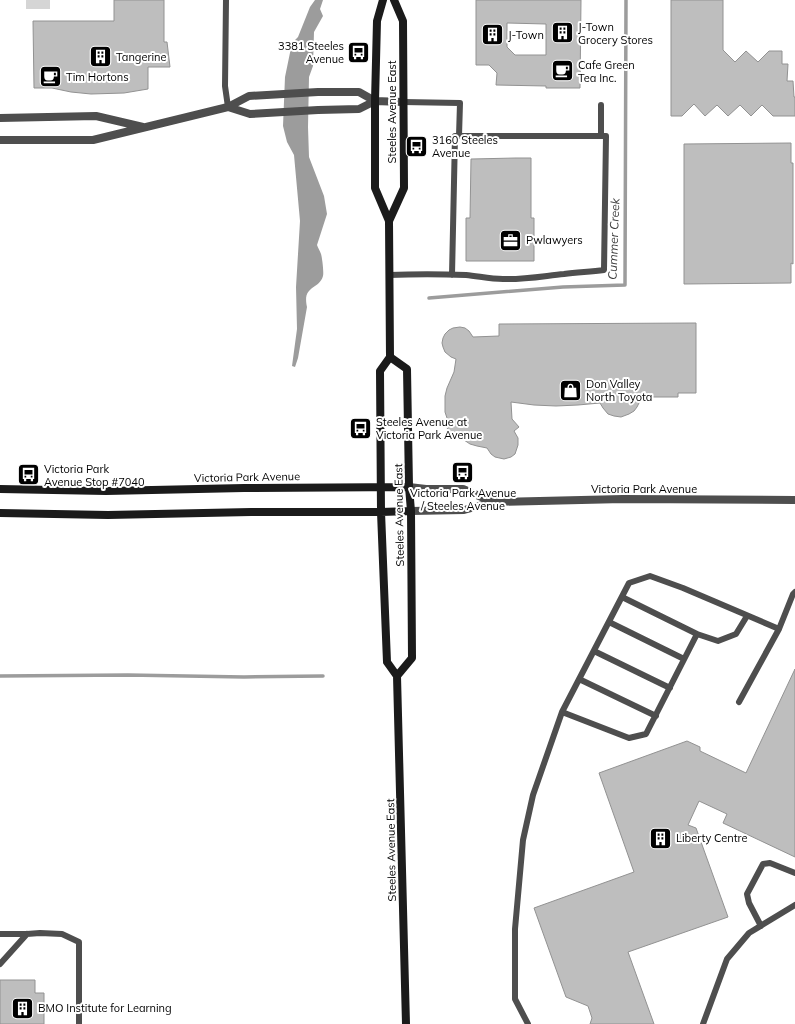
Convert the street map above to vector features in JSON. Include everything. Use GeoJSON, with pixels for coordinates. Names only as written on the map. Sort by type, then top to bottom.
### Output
{"type":"FeatureCollection","features":[{"type":"Feature","properties":{"kind":"main road","name":"Steeles Avenue East"},"geometry":{"type":"LineString","coordinates":[[384,0],[377,21],[375,188],[389,221],[390,357],[380,371],[380,487],[387,662],[397,676],[406,1024]]}},
{"type":"Feature","properties":{"kind":"main road","name":"Steeles Avenue East"},"geometry":{"type":"LineString","coordinates":[[389,221],[404,188],[403,21],[394,0]]}},
{"type":"Feature","properties":{"kind":"main road","name":"Steeles Avenue East"},"geometry":{"type":"LineString","coordinates":[[390,357],[407,369],[409,487],[411,511],[412,658],[397,676]]}},
{"type":"Feature","properties":{"kind":"main road","name":"Victoria Park Avenue"},"geometry":{"type":"LineString","coordinates":[[0,489],[106,491],[409,487]]}},
{"type":"Feature","properties":{"kind":"main road","name":"Victoria Park Avenue"},"geometry":{"type":"LineString","coordinates":[[0,512],[108,515],[411,511]]}},
{"type":"Feature","properties":{"kind":"street"},"geometry":{"type":"LineString","coordinates":[[0,140],[93,140],[228,108],[249,96],[318,92],[359,92],[375,101],[403,102]]}},
{"type":"Feature","properties":{"kind":"street"},"geometry":{"type":"LineString","coordinates":[[228,108],[250,114],[359,109],[375,101]]}},
{"type":"Feature","properties":{"kind":"street"},"geometry":{"type":"LineString","coordinates":[[0,118],[96,116],[146,127]]}},
{"type":"Feature","properties":{"kind":"street","name":"Victoria Park Avenue"},"geometry":{"type":"LineString","coordinates":[[409,487],[426,489],[462,489],[493,502]]}},
{"type":"Feature","properties":{"kind":"street","name":"Victoria Park Avenue"},"geometry":{"type":"LineString","coordinates":[[411,511],[464,510],[493,502],[623,499],[795,500]]}},
{"type":"Feature","properties":{"kind":"lane"},"geometry":{"type":"LineString","coordinates":[[226,0],[224,86],[228,108]]}},
{"type":"Feature","properties":{"kind":"lane"},"geometry":{"type":"LineString","coordinates":[[403,102],[460,103],[459,136]]}},
{"type":"Feature","properties":{"kind":"lane"},"geometry":{"type":"LineString","coordinates":[[600,136],[601,105]]}},
{"type":"Feature","properties":{"kind":"lane"},"geometry":{"type":"LineString","coordinates":[[389,275],[452,275],[467,275],[503,279],[604,270],[606,136],[455,136],[452,275]]}},
{"type":"Feature","properties":{"kind":"lane"},"geometry":{"type":"LineString","coordinates":[[528,1024],[515,998],[515,929],[523,840],[533,795],[562,712],[630,583],[650,576],[683,588],[779,629]]}},
{"type":"Feature","properties":{"kind":"lane"},"geometry":{"type":"LineString","coordinates":[[739,702],[779,629],[795,592]]}},
{"type":"Feature","properties":{"kind":"lane"},"geometry":{"type":"LineString","coordinates":[[622,597],[697,634],[718,641],[736,634],[747,616]]}},
{"type":"Feature","properties":{"kind":"lane"},"geometry":{"type":"LineString","coordinates":[[609,622],[684,659]]}},
{"type":"Feature","properties":{"kind":"lane"},"geometry":{"type":"LineString","coordinates":[[562,712],[629,738],[646,734],[697,634]]}},
{"type":"Feature","properties":{"kind":"lane"},"geometry":{"type":"LineString","coordinates":[[594,651],[670,688]]}},
{"type":"Feature","properties":{"kind":"lane"},"geometry":{"type":"LineString","coordinates":[[579,679],[656,716]]}},
{"type":"Feature","properties":{"kind":"lane"},"geometry":{"type":"LineString","coordinates":[[761,926],[746,894],[763,864],[770,863],[795,873]]}},
{"type":"Feature","properties":{"kind":"lane"},"geometry":{"type":"LineString","coordinates":[[703,1024],[727,959],[749,933],[795,905]]}},
{"type":"Feature","properties":{"kind":"lane"},"geometry":{"type":"LineString","coordinates":[[0,934],[62,934],[79,942],[79,1024]]}},
{"type":"Feature","properties":{"kind":"lane"},"geometry":{"type":"LineString","coordinates":[[0,964],[27,934]]}},
{"type":"Feature","properties":{"kind":"shaded area"},"geometry":{"type":"Polygon","coordinates":[[[26,0],[50,0],[50,9],[26,9],[26,0]]]}},
{"type":"Feature","properties":{"kind":"shaded area"},"geometry":{"type":"Polygon","coordinates":[[[315,0],[323,0],[320,9],[323,16],[314,32],[313,66],[309,77],[309,157],[324,196],[327,214],[317,245],[321,256],[323,276],[318,284],[309,291],[307,295],[307,307],[295,367],[292,366],[297,329],[296,287],[300,221],[294,155],[287,142],[283,126],[285,77],[292,43],[298,37],[310,7],[315,0]]]}},
{"type":"Feature","properties":{"kind":"building","name":"Tangerine"},"geometry":{"type":"Polygon","coordinates":[[[114,0],[164,0],[164,42],[167,42],[170,67],[148,67],[148,89],[124,93],[91,94],[52,88],[34,88],[33,21],[114,21],[114,0]]]}},
{"type":"Feature","properties":{"kind":"building"},"geometry":{"type":"Polygon","coordinates":[[[476,0],[581,0],[580,88],[546,88],[546,86],[496,85],[497,73],[489,65],[476,65],[476,0]],[[507,23],[507,47],[515,55],[546,55],[546,24],[507,23]]]}},
{"type":"Feature","properties":{"kind":"building"},"geometry":{"type":"Polygon","coordinates":[[[671,0],[723,0],[723,50],[735,62],[746,51],[758,62],[769,51],[782,51],[782,64],[788,64],[787,81],[793,81],[795,116],[773,116],[762,105],[751,116],[740,105],[728,116],[717,105],[705,116],[694,104],[682,116],[671,116],[671,0]]]}},
{"type":"Feature","properties":{"kind":"building"},"geometry":{"type":"Polygon","coordinates":[[[791,143],[791,163],[793,163],[793,264],[791,263],[791,283],[684,284],[684,144],[791,143]]]}},
{"type":"Feature","properties":{"kind":"building"},"geometry":{"type":"Polygon","coordinates":[[[531,158],[531,218],[534,218],[534,261],[466,261],[466,218],[470,218],[471,159],[531,158]]]}},
{"type":"Feature","properties":{"kind":"building","name":"Don Valley North Toyota"},"geometry":{"type":"Polygon","coordinates":[[[696,323],[696,393],[678,393],[678,397],[648,397],[648,399],[641,399],[634,411],[621,417],[608,414],[600,403],[556,406],[511,402],[512,419],[519,427],[514,431],[518,438],[518,445],[515,454],[504,459],[495,457],[487,448],[470,444],[458,436],[455,438],[447,428],[450,427],[445,412],[445,396],[454,372],[456,359],[445,352],[442,343],[445,334],[453,328],[465,328],[473,337],[499,336],[499,324],[696,323]]]}},
{"type":"Feature","properties":{"kind":"building","name":"Liberty Centre"},"geometry":{"type":"Polygon","coordinates":[[[795,669],[795,857],[723,823],[727,814],[699,801],[688,825],[696,828],[728,917],[628,952],[654,1024],[590,1024],[592,1018],[588,1006],[566,997],[534,908],[634,872],[599,773],[687,741],[700,747],[700,751],[746,773],[795,669]]]}},
{"type":"Feature","properties":{"kind":"building","name":"BMO Institute for Learning"},"geometry":{"type":"Polygon","coordinates":[[[0,980],[35,980],[35,993],[44,993],[44,1024],[0,1024],[0,980]]]}},
{"type":"Feature","properties":{"kind":"waterway","name":"Cummer Creek"},"geometry":{"type":"LineString","coordinates":[[429,298],[563,287],[625,285],[626,0]]}},
{"type":"Feature","properties":{"kind":"waterway"},"geometry":{"type":"LineString","coordinates":[[0,676],[323,676]]}},
{"type":"Feature","properties":{"kind":"place","name":"J-Town Grocery Stores"},"geometry":{"type":"Point","coordinates":[563,33]}},
{"type":"Feature","properties":{"kind":"place","name":"J-Town"},"geometry":{"type":"Point","coordinates":[492,35]}},
{"type":"Feature","properties":{"kind":"place","name":"3381 Steeles Avenue"},"geometry":{"type":"Point","coordinates":[359,52]}},
{"type":"Feature","properties":{"kind":"place","name":"Tangerine"},"geometry":{"type":"Point","coordinates":[101,57]}},
{"type":"Feature","properties":{"kind":"place","name":"Cafe Green Tea Inc."},"geometry":{"type":"Point","coordinates":[563,71]}},
{"type":"Feature","properties":{"kind":"place","name":"Tim Hortons"},"geometry":{"type":"Point","coordinates":[50,77]}},
{"type":"Feature","properties":{"kind":"place","name":"3160 Steeles Avenue"},"geometry":{"type":"Point","coordinates":[417,146]}},
{"type":"Feature","properties":{"kind":"place","name":"Pwlawyers"},"geometry":{"type":"Point","coordinates":[510,240]}},
{"type":"Feature","properties":{"kind":"place","name":"Don Valley North Toyota"},"geometry":{"type":"Point","coordinates":[571,390]}},
{"type":"Feature","properties":{"kind":"place","name":"Steeles Avenue at Victoria Park Avenue"},"geometry":{"type":"Point","coordinates":[361,428]}},
{"type":"Feature","properties":{"kind":"place","name":"Victoria Park Avenue / Steeles Avenue"},"geometry":{"type":"Point","coordinates":[463,473]}},
{"type":"Feature","properties":{"kind":"place","name":"Victoria Park Avenue Stop #7040"},"geometry":{"type":"Point","coordinates":[29,475]}},
{"type":"Feature","properties":{"kind":"place","name":"Liberty Centre"},"geometry":{"type":"Point","coordinates":[661,838]}},
{"type":"Feature","properties":{"kind":"place","name":"BMO Institute for Learning"},"geometry":{"type":"Point","coordinates":[22,1008]}}]}
